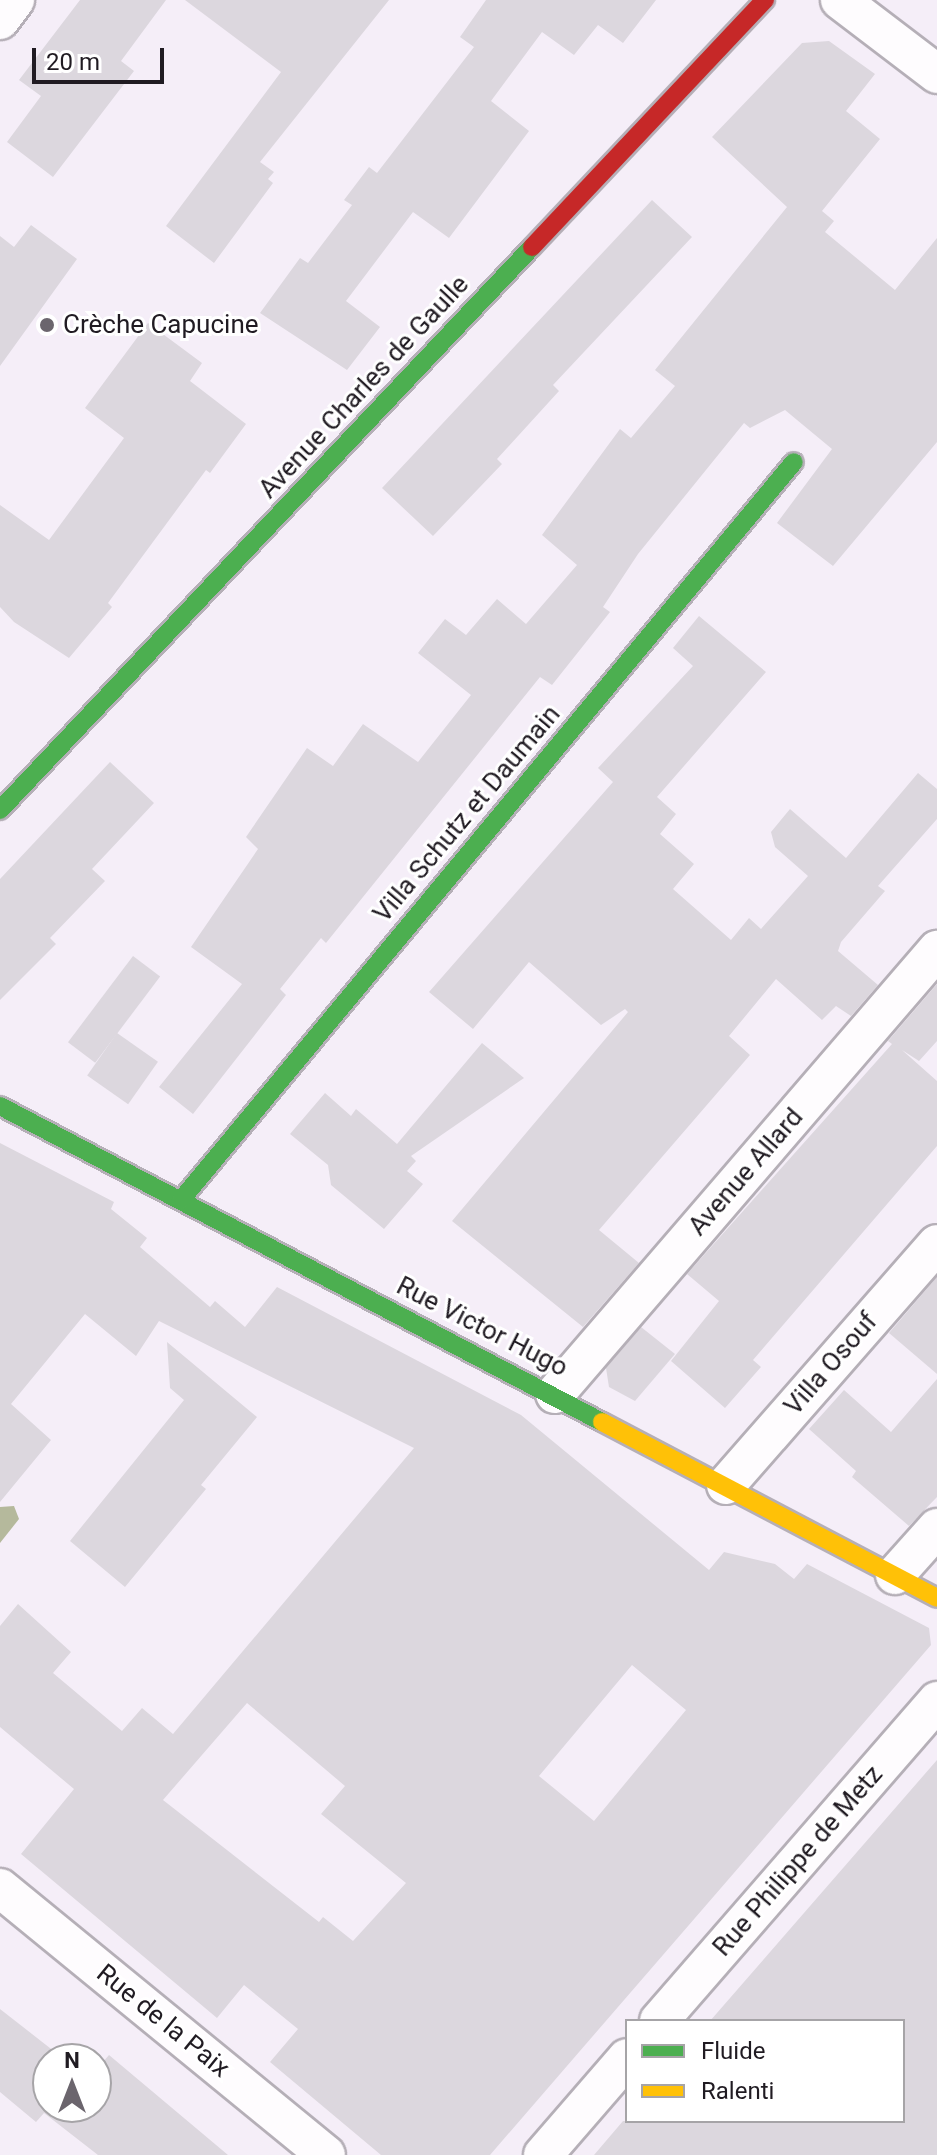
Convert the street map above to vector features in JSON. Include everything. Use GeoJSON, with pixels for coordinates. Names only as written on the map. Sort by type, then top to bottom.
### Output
{"type":"FeatureCollection","features":[{"type":"Feature","properties":{"kind":"street"},"geometry":{"type":"LineString","coordinates":[[0,20],[15,0]]}},
{"type":"Feature","properties":{"kind":"street","name":"Avenue Charles de Gaulle"},"geometry":{"type":"LineString","coordinates":[[0,810],[765,0]]}},
{"type":"Feature","properties":{"kind":"street"},"geometry":{"type":"LineString","coordinates":[[840,0],[937,74]]}},
{"type":"Feature","properties":{"kind":"street","name":"Villa Schutz et Daumain"},"geometry":{"type":"LineString","coordinates":[[181,1200],[794,462]]}},
{"type":"Feature","properties":{"kind":"street","name":"Avenue Allard"},"geometry":{"type":"LineString","coordinates":[[555,1394],[937,950]]}},
{"type":"Feature","properties":{"kind":"street","name":"Rue Victor Hugo"},"geometry":{"type":"LineString","coordinates":[[0,1106],[555,1394],[937,1598]]}},
{"type":"Feature","properties":{"kind":"street","name":"Villa Osouf"},"geometry":{"type":"LineString","coordinates":[[726,1485],[937,1244]]}},
{"type":"Feature","properties":{"kind":"street"},"geometry":{"type":"LineString","coordinates":[[895,1575],[937,1528]]}},
{"type":"Feature","properties":{"kind":"street","name":"Rue Philippe de Metz"},"geometry":{"type":"LineString","coordinates":[[661,2019],[937,1701]]}},
{"type":"Feature","properties":{"kind":"street","name":"Rue de la Paix"},"geometry":{"type":"LineString","coordinates":[[0,1888],[326,2155]]}},
{"type":"Feature","properties":{"kind":"street"},"geometry":{"type":"LineString","coordinates":[[543,2155],[625,2060]]}},
{"type":"Feature","properties":{"kind":"shaded area"},"geometry":{"type":"Polygon","coordinates":[[[14,1506],[19,1519],[0,1543],[0,1507],[14,1506]]]}},
{"type":"Feature","properties":{"kind":"building"},"geometry":{"type":"Polygon","coordinates":[[[80,0],[166,0],[121,61],[134,71],[53,177],[7,142],[41,96],[19,80],[80,0]]]}},
{"type":"Feature","properties":{"kind":"building"},"geometry":{"type":"Polygon","coordinates":[[[185,0],[389,0],[260,162],[274,172],[268,179],[273,183],[214,263],[166,226],[281,72],[185,0]]]}},
{"type":"Feature","properties":{"kind":"building"},"geometry":{"type":"Polygon","coordinates":[[[486,0],[656,0],[623,43],[598,25],[574,55],[542,32],[491,101],[529,131],[449,238],[413,212],[346,301],[380,327],[347,370],[260,313],[300,258],[308,263],[352,205],[344,200],[369,167],[377,173],[474,47],[460,37],[486,0]]]}},
{"type":"Feature","properties":{"kind":"building"},"geometry":{"type":"Polygon","coordinates":[[[829,41],[875,74],[846,111],[880,139],[822,211],[834,221],[825,232],[895,290],[937,238],[937,442],[833,566],[777,523],[832,449],[785,410],[750,428],[744,423],[638,554],[603,607],[610,612],[552,685],[540,677],[326,943],[321,938],[280,989],[286,995],[193,1114],[159,1087],[242,984],[191,947],[258,849],[246,837],[307,748],[333,766],[363,724],[418,762],[471,695],[418,653],[445,619],[466,635],[497,599],[526,624],[577,565],[542,535],[620,429],[631,438],[675,386],[655,370],[787,207],[712,137],[802,43],[829,41]]]}},
{"type":"Feature","properties":{"kind":"building"},"geometry":{"type":"Polygon","coordinates":[[[652,200],[692,237],[553,385],[559,391],[497,459],[502,464],[433,536],[382,488],[652,200]]]}},
{"type":"Feature","properties":{"kind":"building"},"geometry":{"type":"Polygon","coordinates":[[[31,225],[77,259],[0,366],[0,236],[14,247],[31,225]]]}},
{"type":"Feature","properties":{"kind":"building"},"geometry":{"type":"Polygon","coordinates":[[[148,323],[202,363],[190,381],[246,424],[210,473],[206,470],[108,603],[112,607],[69,658],[14,622],[0,607],[0,505],[49,540],[124,438],[85,408],[148,323]]]}},
{"type":"Feature","properties":{"kind":"building"},"geometry":{"type":"Polygon","coordinates":[[[699,616],[766,672],[657,797],[676,814],[660,834],[694,864],[673,889],[731,940],[749,918],[761,929],[808,876],[775,847],[771,832],[790,809],[846,858],[918,773],[937,789],[937,819],[878,886],[885,891],[841,942],[838,951],[878,985],[851,1016],[836,1006],[822,1020],[776,979],[729,1036],[750,1055],[599,1230],[639,1263],[583,1327],[452,1221],[628,1012],[625,1009],[601,1025],[529,962],[473,1029],[429,992],[613,782],[598,768],[693,666],[673,648],[699,616]]]}},
{"type":"Feature","properties":{"kind":"building"},"geometry":{"type":"Polygon","coordinates":[[[110,762],[154,803],[92,869],[105,881],[50,938],[56,944],[0,1000],[0,879],[110,762]]]}},
{"type":"Feature","properties":{"kind":"building"},"geometry":{"type":"Polygon","coordinates":[[[133,956],[160,976],[95,1063],[68,1042],[133,956]]]}},
{"type":"Feature","properties":{"kind":"building"},"geometry":{"type":"Polygon","coordinates":[[[937,984],[937,1041],[919,1061],[902,1050],[937,1081],[937,1146],[753,1360],[761,1367],[725,1408],[671,1361],[719,1301],[687,1274],[892,1044],[888,1041],[937,984]]]}},
{"type":"Feature","properties":{"kind":"building"},"geometry":{"type":"Polygon","coordinates":[[[117,1033],[158,1062],[128,1104],[87,1076],[117,1033]]]}},
{"type":"Feature","properties":{"kind":"building"},"geometry":{"type":"Polygon","coordinates":[[[482,1043],[524,1078],[411,1156],[416,1161],[407,1171],[423,1184],[384,1229],[331,1185],[328,1165],[290,1134],[325,1093],[351,1116],[356,1109],[397,1144],[482,1043]]]}},
{"type":"Feature","properties":{"kind":"building"},"geometry":{"type":"Polygon","coordinates":[[[0,1143],[114,1202],[111,1209],[147,1238],[140,1247],[210,1307],[215,1301],[245,1327],[277,1287],[521,1415],[709,1570],[724,1552],[775,1564],[794,1579],[807,1564],[929,1628],[931,1645],[490,2155],[381,2155],[270,2062],[298,2029],[244,1985],[217,2018],[21,1854],[74,1789],[0,1727],[0,1626],[18,1604],[71,1652],[53,1673],[122,1731],[142,1708],[173,1734],[414,1448],[159,1321],[136,1356],[85,1314],[11,1404],[51,1440],[0,1502],[0,1143]],[[632,1665],[539,1776],[594,1821],[686,1710],[632,1665]],[[247,1703],[163,1800],[319,1922],[323,1917],[353,1941],[406,1883],[321,1814],[345,1786],[247,1703]]]}},
{"type":"Feature","properties":{"kind":"building"},"geometry":{"type":"Polygon","coordinates":[[[937,1277],[937,1374],[889,1333],[937,1277]]]}},
{"type":"Feature","properties":{"kind":"building"},"geometry":{"type":"Polygon","coordinates":[[[641,1327],[675,1354],[635,1401],[609,1387],[606,1368],[641,1327]]]}},
{"type":"Feature","properties":{"kind":"building"},"geometry":{"type":"Polygon","coordinates":[[[167,1342],[257,1417],[201,1485],[206,1489],[125,1587],[70,1541],[184,1400],[170,1388],[167,1342]]]}},
{"type":"Feature","properties":{"kind":"building"},"geometry":{"type":"Polygon","coordinates":[[[937,1379],[937,1497],[909,1526],[852,1477],[856,1471],[809,1429],[844,1390],[891,1432],[937,1379]]]}},
{"type":"Feature","properties":{"kind":"building"},"geometry":{"type":"Polygon","coordinates":[[[937,1760],[937,2155],[594,2155],[623,2121],[905,2123],[905,2019],[712,2019],[937,1760]]]}},
{"type":"Feature","properties":{"kind":"building"},"geometry":{"type":"Polygon","coordinates":[[[0,2009],[44,2043],[32,2043],[32,2119],[0,2092],[0,2009]]]}},
{"type":"Feature","properties":{"kind":"building"},"geometry":{"type":"Polygon","coordinates":[[[112,2058],[228,2155],[98,2155],[57,2123],[112,2123],[112,2058]]]}},
{"type":"Feature","properties":{"kind":"traffic: fast"},"geometry":{"type":"LineString","coordinates":[[0,810],[532,247]]}},
{"type":"Feature","properties":{"kind":"traffic: fast"},"geometry":{"type":"LineString","coordinates":[[181,1200],[794,462]]}},
{"type":"Feature","properties":{"kind":"traffic: fast"},"geometry":{"type":"LineString","coordinates":[[0,1106],[602,1422]]}},
{"type":"Feature","properties":{"kind":"traffic: slow"},"geometry":{"type":"LineString","coordinates":[[602,1422],[937,1598]]}},
{"type":"Feature","properties":{"kind":"traffic: jam"},"geometry":{"type":"LineString","coordinates":[[532,247],[765,0]]}},
{"type":"Feature","properties":{"kind":"place","name":"Crèche Capucine"},"geometry":{"type":"Point","coordinates":[47,325]}}]}
